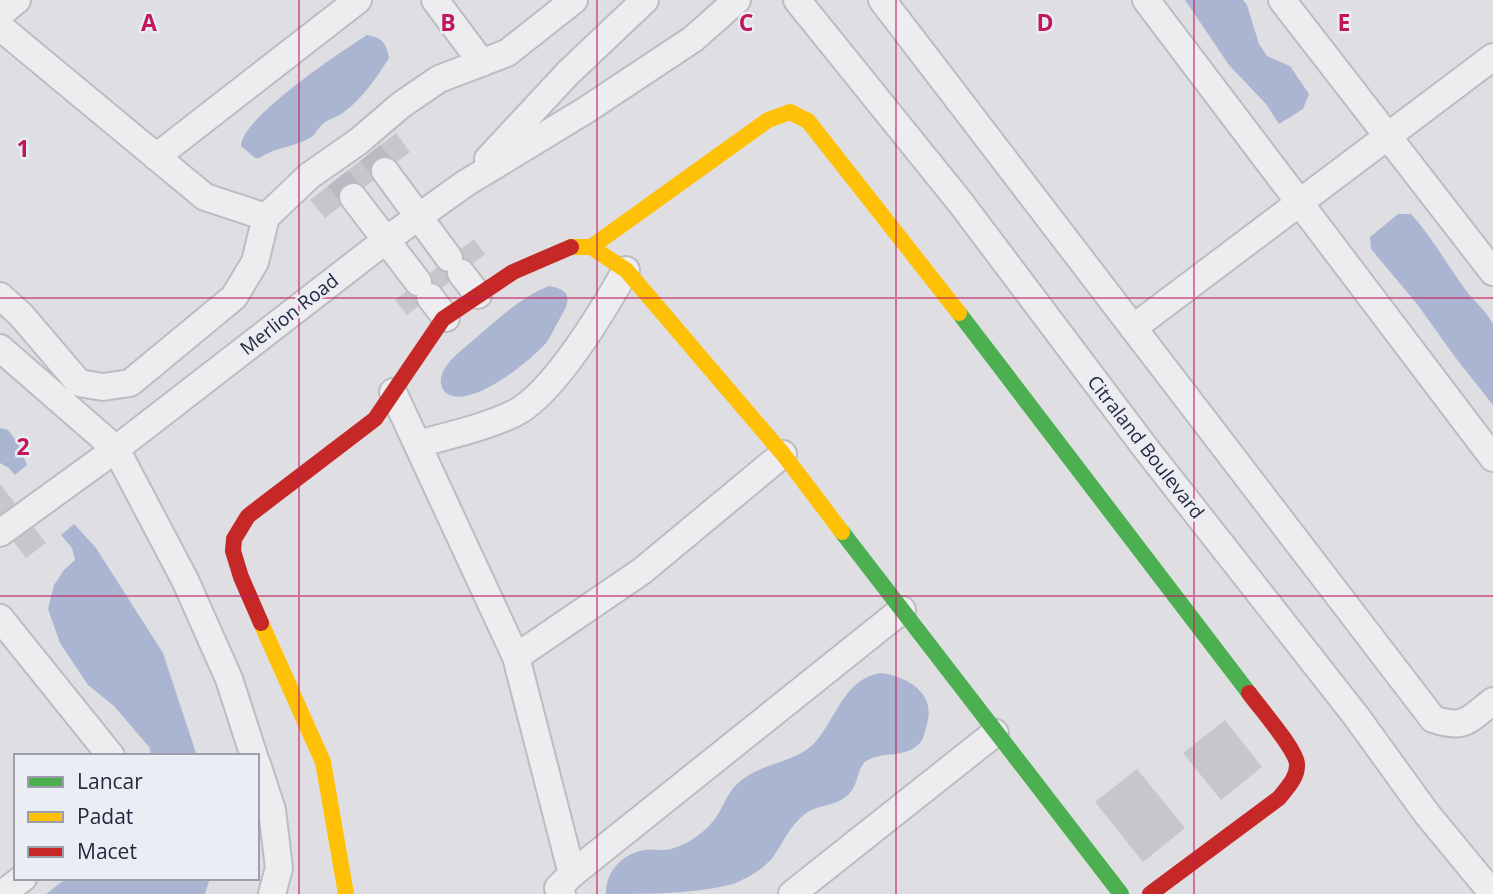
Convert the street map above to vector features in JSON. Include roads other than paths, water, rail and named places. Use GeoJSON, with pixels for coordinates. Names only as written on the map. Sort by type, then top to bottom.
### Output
{"type":"FeatureCollection","features":[{"type":"Feature","properties":{"kind":"street"},"geometry":{"type":"LineString","coordinates":[[0,14],[17,0]]}},
{"type":"Feature","properties":{"kind":"street"},"geometry":{"type":"LineString","coordinates":[[156,157],[358,0]]}},
{"type":"Feature","properties":{"kind":"street"},"geometry":{"type":"LineString","coordinates":[[435,0],[482,63]]}},
{"type":"Feature","properties":{"kind":"street"},"geometry":{"type":"LineString","coordinates":[[0,296],[21,314],[79,383],[103,387],[130,383],[234,298],[255,262],[266,217],[309,176],[339,179],[371,155],[401,105],[439,79],[506,53],[574,0]]}},
{"type":"Feature","properties":{"kind":"street","name":"Merlion Road"},"geometry":{"type":"LineString","coordinates":[[466,183],[568,73],[645,0]]}},
{"type":"Feature","properties":{"kind":"street","name":"Merlion Road"},"geometry":{"type":"LineString","coordinates":[[0,533],[116,449],[386,240],[466,183],[586,110],[693,39],[737,0]]}},
{"type":"Feature","properties":{"kind":"street","name":"Citraland Boulevard"},"geometry":{"type":"LineString","coordinates":[[797,0],[960,202],[1147,450],[1356,716],[1427,814],[1493,894]]}},
{"type":"Feature","properties":{"kind":"street"},"geometry":{"type":"LineString","coordinates":[[882,0],[1433,719],[1452,725],[1466,721],[1493,701]]}},
{"type":"Feature","properties":{"kind":"street"},"geometry":{"type":"LineString","coordinates":[[1146,0],[1493,458]]}},
{"type":"Feature","properties":{"kind":"street"},"geometry":{"type":"LineString","coordinates":[[1282,0],[1493,272]]}},
{"type":"Feature","properties":{"kind":"street"},"geometry":{"type":"LineString","coordinates":[[0,27],[205,197],[266,217]]}},
{"type":"Feature","properties":{"kind":"street"},"geometry":{"type":"LineString","coordinates":[[1133,328],[1493,57]]}},
{"type":"Feature","properties":{"kind":"street"},"geometry":{"type":"LineString","coordinates":[[591,247],[768,120],[790,112],[808,121],[1058,440],[1289,747],[1297,763],[1293,781],[1279,798],[1150,894]]}},
{"type":"Feature","properties":{"kind":"street"},"geometry":{"type":"LineString","coordinates":[[371,155],[478,295]]}},
{"type":"Feature","properties":{"kind":"street"},"geometry":{"type":"LineString","coordinates":[[339,179],[431,299],[443,319],[375,419],[248,516],[234,536],[232,552],[323,762],[346,894]]}},
{"type":"Feature","properties":{"kind":"street"},"geometry":{"type":"LineString","coordinates":[[431,299],[478,295],[513,272],[569,247],[591,247],[626,270],[783,454],[1121,894]]}},
{"type":"Feature","properties":{"kind":"street"},"geometry":{"type":"LineString","coordinates":[[418,444],[480,427],[517,412],[542,392],[599,318],[626,270]]}},
{"type":"Feature","properties":{"kind":"street"},"geometry":{"type":"LineString","coordinates":[[0,348],[116,449],[185,580],[229,679],[253,754]]}},
{"type":"Feature","properties":{"kind":"street"},"geometry":{"type":"LineString","coordinates":[[393,392],[516,657],[561,888],[902,610]]}},
{"type":"Feature","properties":{"kind":"street"},"geometry":{"type":"LineString","coordinates":[[516,657],[642,571],[783,454]]}},
{"type":"Feature","properties":{"kind":"street"},"geometry":{"type":"LineString","coordinates":[[0,618],[109,754]]}},
{"type":"Feature","properties":{"kind":"street"},"geometry":{"type":"LineString","coordinates":[[792,894],[995,733]]}},
{"type":"Feature","properties":{"kind":"street"},"geometry":{"type":"LineString","coordinates":[[259,770],[272,810],[279,868],[272,894]]}},
{"type":"Feature","properties":{"kind":"street"},"geometry":{"type":"LineString","coordinates":[[2,894],[20,880]]}},
{"type":"Feature","properties":{"kind":"water"},"geometry":{"type":"Polygon","coordinates":[[[1185,0],[1243,0],[1259,44],[1267,56],[1290,66],[1309,94],[1303,109],[1279,124],[1266,104],[1229,65],[1185,0]]]}},
{"type":"Feature","properties":{"kind":"water"},"geometry":{"type":"Polygon","coordinates":[[[367,35],[383,42],[389,58],[369,87],[342,114],[325,122],[310,138],[260,158],[255,158],[241,146],[245,134],[274,103],[367,35]]]}},
{"type":"Feature","properties":{"kind":"water"},"geometry":{"type":"Polygon","coordinates":[[[1398,214],[1411,214],[1493,324],[1493,405],[1417,304],[1371,249],[1370,237],[1398,214]]]}},
{"type":"Feature","properties":{"kind":"water"},"geometry":{"type":"Polygon","coordinates":[[[549,286],[563,290],[568,298],[563,314],[546,343],[515,370],[487,388],[461,397],[445,392],[441,386],[441,377],[451,360],[508,311],[549,286]]]}},
{"type":"Feature","properties":{"kind":"water"},"geometry":{"type":"Polygon","coordinates":[[[0,428],[8,430],[19,444],[27,465],[15,475],[0,463],[0,428]]]}},
{"type":"Feature","properties":{"kind":"water"},"geometry":{"type":"Polygon","coordinates":[[[74,524],[96,548],[163,653],[196,754],[151,754],[149,747],[114,706],[88,685],[60,643],[48,609],[54,585],[75,560],[72,548],[61,535],[74,524]]]}},
{"type":"Feature","properties":{"kind":"water"},"geometry":{"type":"Polygon","coordinates":[[[881,673],[901,678],[924,695],[929,713],[919,744],[908,751],[874,757],[864,763],[855,786],[848,795],[838,802],[815,808],[805,814],[791,829],[770,861],[738,882],[687,892],[606,894],[612,871],[623,859],[645,850],[671,849],[695,837],[714,821],[739,782],[810,747],[851,690],[869,676],[881,673]]]}},
{"type":"Feature","properties":{"kind":"water"},"geometry":{"type":"Polygon","coordinates":[[[64,880],[209,880],[205,894],[46,894],[64,880]]]}},
{"type":"Feature","properties":{"kind":"tunnel"},"geometry":{"type":"LineString","coordinates":[[370,153],[385,171]]}},
{"type":"Feature","properties":{"kind":"tunnel"},"geometry":{"type":"LineString","coordinates":[[338,178],[353,197]]}}]}
